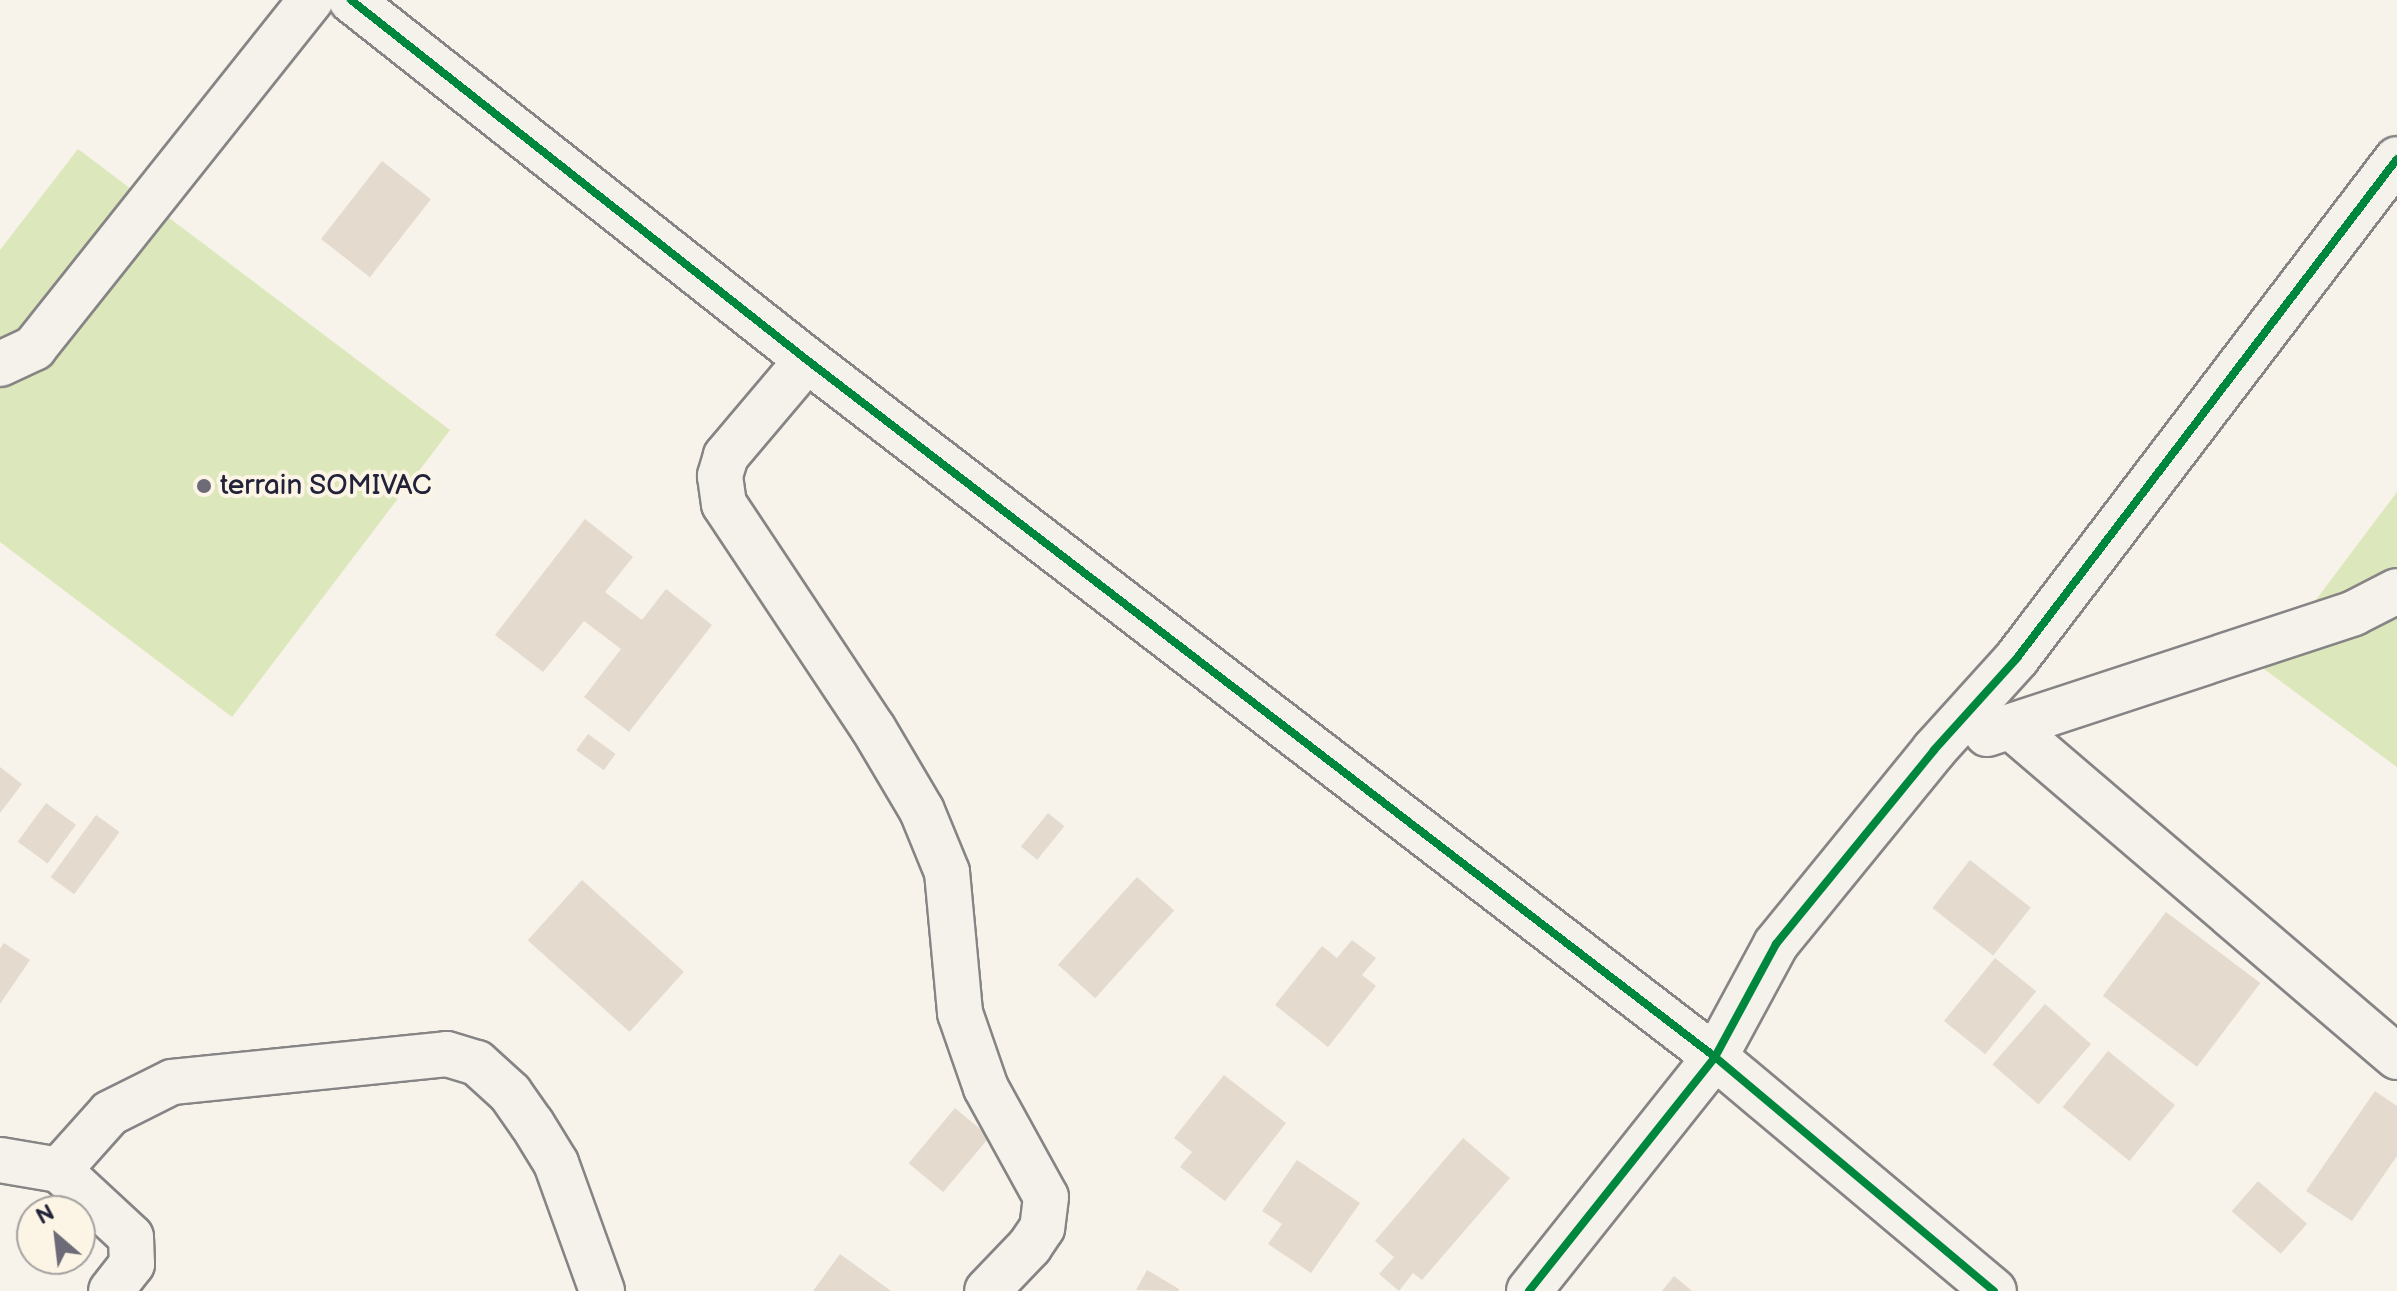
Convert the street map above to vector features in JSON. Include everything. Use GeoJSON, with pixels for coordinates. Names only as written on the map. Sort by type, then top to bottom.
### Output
{"type":"FeatureCollection","features":[{"type":"Feature","properties":{"kind":"street"},"geometry":{"type":"LineString","coordinates":[[0,364],[34,348],[311,0]]}},
{"type":"Feature","properties":{"kind":"street"},"geometry":{"type":"LineString","coordinates":[[351,0],[807,360],[1715,1057],[1994,1291]]}},
{"type":"Feature","properties":{"kind":"street"},"geometry":{"type":"LineString","coordinates":[[1529,1291],[1715,1057],[1776,944],[1934,750],[2017,658],[2397,159]]}},
{"type":"Feature","properties":{"kind":"street"},"geometry":{"type":"LineString","coordinates":[[807,360],[726,456],[720,476],[724,504],[873,728],[922,811],[947,872],[960,1013],[986,1088],[1046,1197],[1042,1228],[1030,1246],[987,1291]]}},
{"type":"Feature","properties":{"kind":"street"},"geometry":{"type":"LineString","coordinates":[[1934,750],[2354,613],[2397,591]]}},
{"type":"Feature","properties":{"kind":"street"},"geometry":{"type":"LineString","coordinates":[[2011,727],[2397,1057]]}},
{"type":"Feature","properties":{"kind":"street"},"geometry":{"type":"LineString","coordinates":[[59,1170],[110,1113],[172,1082],[447,1054],[477,1063],[510,1093],[532,1124],[556,1163],[602,1291]]}},
{"type":"Feature","properties":{"kind":"street"},"geometry":{"type":"LineString","coordinates":[[0,1160],[59,1170],[131,1237],[132,1264],[111,1291]]}},
{"type":"Feature","properties":{"kind":"green space","name":"terrain SOMIVAC"},"geometry":{"type":"Polygon","coordinates":[[[78,149],[450,430],[232,717],[0,542],[0,250],[78,149]]]}},
{"type":"Feature","properties":{"kind":"green space"},"geometry":{"type":"Polygon","coordinates":[[[2397,492],[2397,767],[2264,669],[2397,492]]]}},
{"type":"Feature","properties":{"kind":"building"},"geometry":{"type":"Polygon","coordinates":[[[382,161],[431,199],[370,277],[321,239],[382,161]]]}},
{"type":"Feature","properties":{"kind":"building"},"geometry":{"type":"Polygon","coordinates":[[[585,519],[633,557],[605,592],[642,620],[666,589],[712,625],[629,732],[584,697],[621,649],[584,621],[543,672],[495,635],[585,519]]]}},
{"type":"Feature","properties":{"kind":"building"},"geometry":{"type":"Polygon","coordinates":[[[588,734],[616,754],[604,770],[576,750],[588,734]]]}},
{"type":"Feature","properties":{"kind":"building"},"geometry":{"type":"Polygon","coordinates":[[[0,767],[22,784],[0,813],[0,767]]]}},
{"type":"Feature","properties":{"kind":"building"},"geometry":{"type":"Polygon","coordinates":[[[46,803],[76,825],[48,864],[18,842],[46,803]]]}},
{"type":"Feature","properties":{"kind":"building"},"geometry":{"type":"Polygon","coordinates":[[[1048,813],[1064,826],[1037,860],[1021,846],[1048,813]]]}},
{"type":"Feature","properties":{"kind":"building"},"geometry":{"type":"Polygon","coordinates":[[[96,815],[119,832],[74,894],[51,877],[96,815]]]}},
{"type":"Feature","properties":{"kind":"building"},"geometry":{"type":"Polygon","coordinates":[[[1970,860],[2031,907],[1993,955],[1932,908],[1970,860]]]}},
{"type":"Feature","properties":{"kind":"building"},"geometry":{"type":"Polygon","coordinates":[[[1137,877],[1174,910],[1095,998],[1058,965],[1137,877]]]}},
{"type":"Feature","properties":{"kind":"building"},"geometry":{"type":"Polygon","coordinates":[[[582,880],[684,972],[630,1032],[528,940],[582,880]]]}},
{"type":"Feature","properties":{"kind":"building"},"geometry":{"type":"Polygon","coordinates":[[[2166,912],[2260,983],[2197,1067],[2103,996],[2166,912]]]}},
{"type":"Feature","properties":{"kind":"building"},"geometry":{"type":"Polygon","coordinates":[[[1352,940],[1376,958],[1362,975],[1376,986],[1328,1047],[1275,1005],[1322,946],[1337,958],[1352,940]]]}},
{"type":"Feature","properties":{"kind":"building"},"geometry":{"type":"Polygon","coordinates":[[[4,943],[30,960],[0,1004],[0,949],[4,943]]]}},
{"type":"Feature","properties":{"kind":"building"},"geometry":{"type":"Polygon","coordinates":[[[1995,958],[2036,991],[1985,1054],[1944,1021],[1995,958]]]}},
{"type":"Feature","properties":{"kind":"building"},"geometry":{"type":"Polygon","coordinates":[[[2045,1004],[2091,1044],[2039,1104],[1993,1064],[2045,1004]]]}},
{"type":"Feature","properties":{"kind":"building"},"geometry":{"type":"Polygon","coordinates":[[[2108,1051],[2175,1105],[2130,1161],[2063,1107],[2108,1051]]]}},
{"type":"Feature","properties":{"kind":"building"},"geometry":{"type":"Polygon","coordinates":[[[1224,1075],[1286,1123],[1225,1201],[1180,1167],[1192,1152],[1174,1138],[1224,1075]]]}},
{"type":"Feature","properties":{"kind":"building"},"geometry":{"type":"Polygon","coordinates":[[[2375,1091],[2397,1106],[2397,1156],[2352,1221],[2306,1191],[2375,1091]]]}},
{"type":"Feature","properties":{"kind":"building"},"geometry":{"type":"Polygon","coordinates":[[[955,1108],[989,1137],[943,1192],[909,1163],[955,1108]]]}},
{"type":"Feature","properties":{"kind":"building"},"geometry":{"type":"Polygon","coordinates":[[[1463,1138],[1510,1178],[1422,1280],[1413,1273],[1399,1291],[1379,1274],[1394,1257],[1375,1241],[1463,1138]]]}},
{"type":"Feature","properties":{"kind":"building"},"geometry":{"type":"Polygon","coordinates":[[[1297,1160],[1360,1203],[1311,1273],[1268,1244],[1282,1224],[1262,1211],[1297,1160]]]}},
{"type":"Feature","properties":{"kind":"building"},"geometry":{"type":"Polygon","coordinates":[[[2258,1181],[2307,1224],[2281,1254],[2232,1211],[2258,1181]]]}},
{"type":"Feature","properties":{"kind":"building"},"geometry":{"type":"Polygon","coordinates":[[[840,1254],[891,1291],[813,1291],[840,1254]]]}},
{"type":"Feature","properties":{"kind":"building"},"geometry":{"type":"Polygon","coordinates":[[[1147,1270],[1179,1289],[1178,1291],[1136,1290],[1147,1270]]]}},
{"type":"Feature","properties":{"kind":"building"},"geometry":{"type":"Polygon","coordinates":[[[1674,1276],[1692,1291],[1662,1291],[1674,1276]]]}},
{"type":"Feature","properties":{"kind":"cycle path"},"geometry":{"type":"LineString","coordinates":[[351,0],[807,360],[1715,1057],[1994,1291]]}},
{"type":"Feature","properties":{"kind":"cycle path"},"geometry":{"type":"LineString","coordinates":[[1529,1291],[1715,1057],[1776,944],[1934,750],[2017,658],[2397,159]]}},
{"type":"Feature","properties":{"kind":"place","name":"terrain SOMIVAC"},"geometry":{"type":"Point","coordinates":[204,486]}}]}
